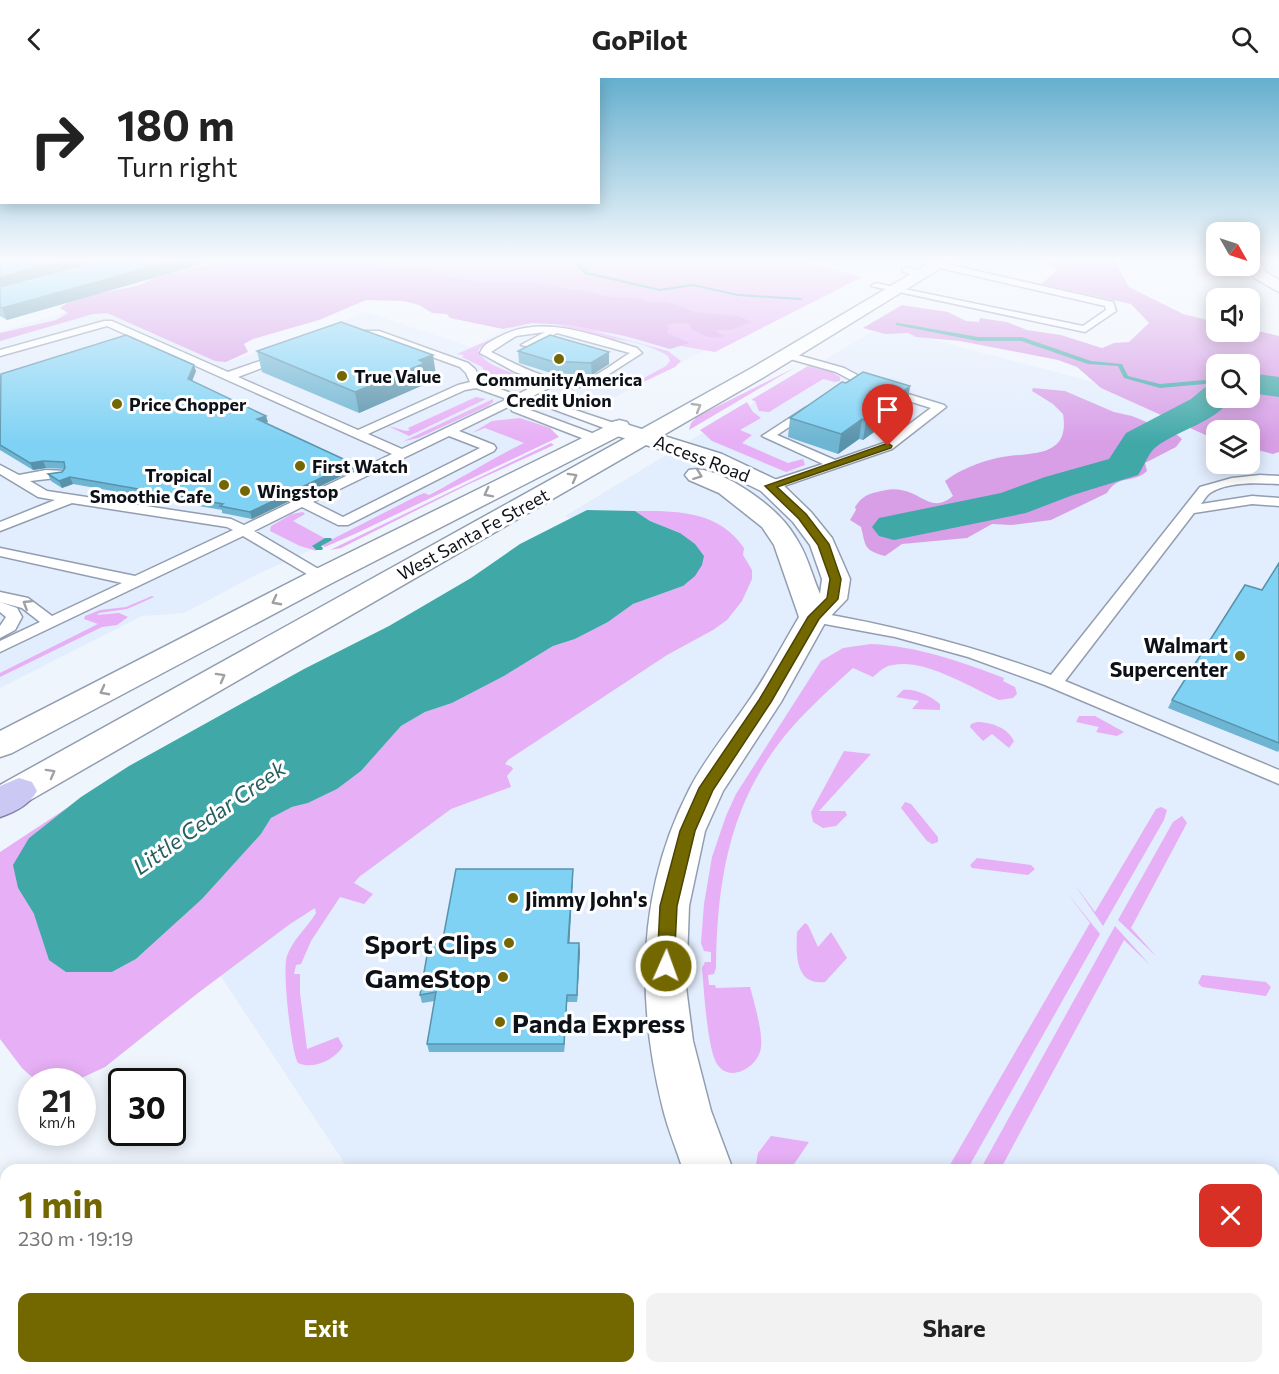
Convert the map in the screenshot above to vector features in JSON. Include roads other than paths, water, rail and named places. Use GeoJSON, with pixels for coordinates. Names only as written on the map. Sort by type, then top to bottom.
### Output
{"type":"FeatureCollection","features":[{"type":"Feature","properties":{"kind":"street","name":"West Santa Fe Street"},"geometry":{"type":"LineString","coordinates":[[6,799],[625,433],[827,321]]}},
{"type":"Feature","properties":{"kind":"street","name":"West Santa Fe Street"},"geometry":{"type":"LineString","coordinates":[[0,745],[322,577],[625,433]]}},
{"type":"Feature","properties":{"kind":"street","name":"Access Road"},"geometry":{"type":"LineString","coordinates":[[625,433],[714,459],[770,486],[802,517],[824,544],[836,579],[832,599],[814,617],[765,702],[706,788],[687,831],[669,906],[665,987],[670,1041],[687,1111],[706,1164]]}},
{"type":"Feature","properties":{"kind":"street","name":"Access Road"},"geometry":{"type":"LineString","coordinates":[[625,433],[728,488],[764,516],[787,545],[814,617]]}},
{"type":"Feature","properties":{"kind":"lane"},"geometry":{"type":"LineString","coordinates":[[1048,321],[1084,329],[1095,321]]}},
{"type":"Feature","properties":{"kind":"lane"},"geometry":{"type":"LineString","coordinates":[[0,353],[108,322],[403,454]]}},
{"type":"Feature","properties":{"kind":"lane"},"geometry":{"type":"LineString","coordinates":[[547,330],[526,345],[564,333]]}},
{"type":"Feature","properties":{"kind":"lane"},"geometry":{"type":"LineString","coordinates":[[547,330],[564,333],[637,353],[636,356],[588,383],[570,385],[501,362],[485,353],[487,348],[516,333],[547,330]]}},
{"type":"Feature","properties":{"kind":"lane"},"geometry":{"type":"LineString","coordinates":[[335,338],[361,332],[375,333],[464,365],[471,371],[477,384]]}},
{"type":"Feature","properties":{"kind":"lane"},"geometry":{"type":"LineString","coordinates":[[770,486],[888,446],[940,407],[852,383],[840,370],[782,347]]}},
{"type":"Feature","properties":{"kind":"lane"},"geometry":{"type":"LineString","coordinates":[[511,352],[510,359],[501,362],[511,352]]}},
{"type":"Feature","properties":{"kind":"lane"},"geometry":{"type":"LineString","coordinates":[[229,376],[293,353]]}},
{"type":"Feature","properties":{"kind":"lane"},"geometry":{"type":"LineString","coordinates":[[0,647],[555,381]]}},
{"type":"Feature","properties":{"kind":"lane"},"geometry":{"type":"LineString","coordinates":[[358,434],[462,387],[477,384],[517,399],[535,399],[625,433]]}},
{"type":"Feature","properties":{"kind":"lane"},"geometry":{"type":"LineString","coordinates":[[517,399],[516,409],[625,433]]}},
{"type":"Feature","properties":{"kind":"lane"},"geometry":{"type":"LineString","coordinates":[[818,404],[768,436],[837,465]]}},
{"type":"Feature","properties":{"kind":"lane"},"geometry":{"type":"LineString","coordinates":[[303,502],[344,522],[490,448],[450,432]]}},
{"type":"Feature","properties":{"kind":"lane"},"geometry":{"type":"LineString","coordinates":[[0,469],[43,494],[231,523],[322,577]]}},
{"type":"Feature","properties":{"kind":"lane"},"geometry":{"type":"LineString","coordinates":[[17,479],[60,474]]}},
{"type":"Feature","properties":{"kind":"lane"},"geometry":{"type":"LineString","coordinates":[[1053,683],[1205,490],[1219,484],[1243,480],[1279,480]]}},
{"type":"Feature","properties":{"kind":"lane"},"geometry":{"type":"LineString","coordinates":[[0,527],[66,499],[74,492],[76,487],[74,483]]}},
{"type":"Feature","properties":{"kind":"lane"},"geometry":{"type":"LineString","coordinates":[[1199,498],[1249,490],[1279,493]]}},
{"type":"Feature","properties":{"kind":"lane"},"geometry":{"type":"LineString","coordinates":[[1189,510],[1252,500],[1279,502]]}},
{"type":"Feature","properties":{"kind":"lane"},"geometry":{"type":"LineString","coordinates":[[0,552],[136,581]]}},
{"type":"Feature","properties":{"kind":"lane"},"geometry":{"type":"LineString","coordinates":[[0,597],[18,599],[31,604],[50,623]]}},
{"type":"Feature","properties":{"kind":"lane"},"geometry":{"type":"LineString","coordinates":[[0,607],[11,611],[14,617],[9,627],[0,633]]}},
{"type":"Feature","properties":{"kind":"lane"},"geometry":{"type":"LineString","coordinates":[[814,617],[889,629],[937,642],[1053,683],[1279,777]]}},
{"type":"Feature","properties":{"kind":"water"},"geometry":{"type":"Polygon","coordinates":[[[587,510],[635,511],[650,521],[680,533],[695,544],[704,556],[702,565],[695,576],[683,586],[633,604],[608,622],[575,639],[553,646],[504,676],[452,703],[425,712],[401,726],[361,771],[337,789],[271,818],[261,834],[202,899],[136,959],[112,972],[66,972],[49,960],[34,914],[18,888],[13,865],[29,838],[81,797],[129,766],[304,669],[389,626],[471,578],[520,544],[587,510]]]}},
{"type":"Feature","properties":{"kind":"waterway"},"geometry":{"type":"LineString","coordinates":[[898,324],[978,339],[1022,339],[1090,363],[1120,365],[1126,377],[1160,386],[1206,382]]}},
{"type":"Feature","properties":{"kind":"waterway","name":"Little Cedar Creek"},"geometry":{"type":"LineString","coordinates":[[1260,384],[1279,387]]}},
{"type":"Feature","properties":{"kind":"waterway","name":"Little Cedar Creek"},"geometry":{"type":"LineString","coordinates":[[894,527],[1011,504],[1059,486],[1124,467],[1139,441],[1206,405]]}},
{"type":"Feature","properties":{"kind":"waterway"},"geometry":{"type":"LineString","coordinates":[[319,548],[316,546],[328,540]]}},
{"type":"Feature","properties":{"kind":"place","name":"CommunityAmerica Credit Union"},"geometry":{"type":"Point","coordinates":[559,359]}},
{"type":"Feature","properties":{"kind":"place","name":"True Value"},"geometry":{"type":"Point","coordinates":[342,376]}},
{"type":"Feature","properties":{"kind":"place","name":"Price Chopper"},"geometry":{"type":"Point","coordinates":[117,404]}},
{"type":"Feature","properties":{"kind":"place","name":"First Watch"},"geometry":{"type":"Point","coordinates":[300,466]}},
{"type":"Feature","properties":{"kind":"place","name":"Tropical Smoothie Cafe"},"geometry":{"type":"Point","coordinates":[224,485]}},
{"type":"Feature","properties":{"kind":"place","name":"Wingstop"},"geometry":{"type":"Point","coordinates":[245,491]}},
{"type":"Feature","properties":{"kind":"place","name":"Walmart Supercenter"},"geometry":{"type":"Point","coordinates":[1240,656]}},
{"type":"Feature","properties":{"kind":"place","name":"Jimmy John's"},"geometry":{"type":"Point","coordinates":[513,898]}},
{"type":"Feature","properties":{"kind":"place","name":"Sport Clips"},"geometry":{"type":"Point","coordinates":[509,943]}},
{"type":"Feature","properties":{"kind":"place","name":"GameStop"},"geometry":{"type":"Point","coordinates":[503,977]}},
{"type":"Feature","properties":{"kind":"place","name":"Panda Express"},"geometry":{"type":"Point","coordinates":[500,1022]}}]}
